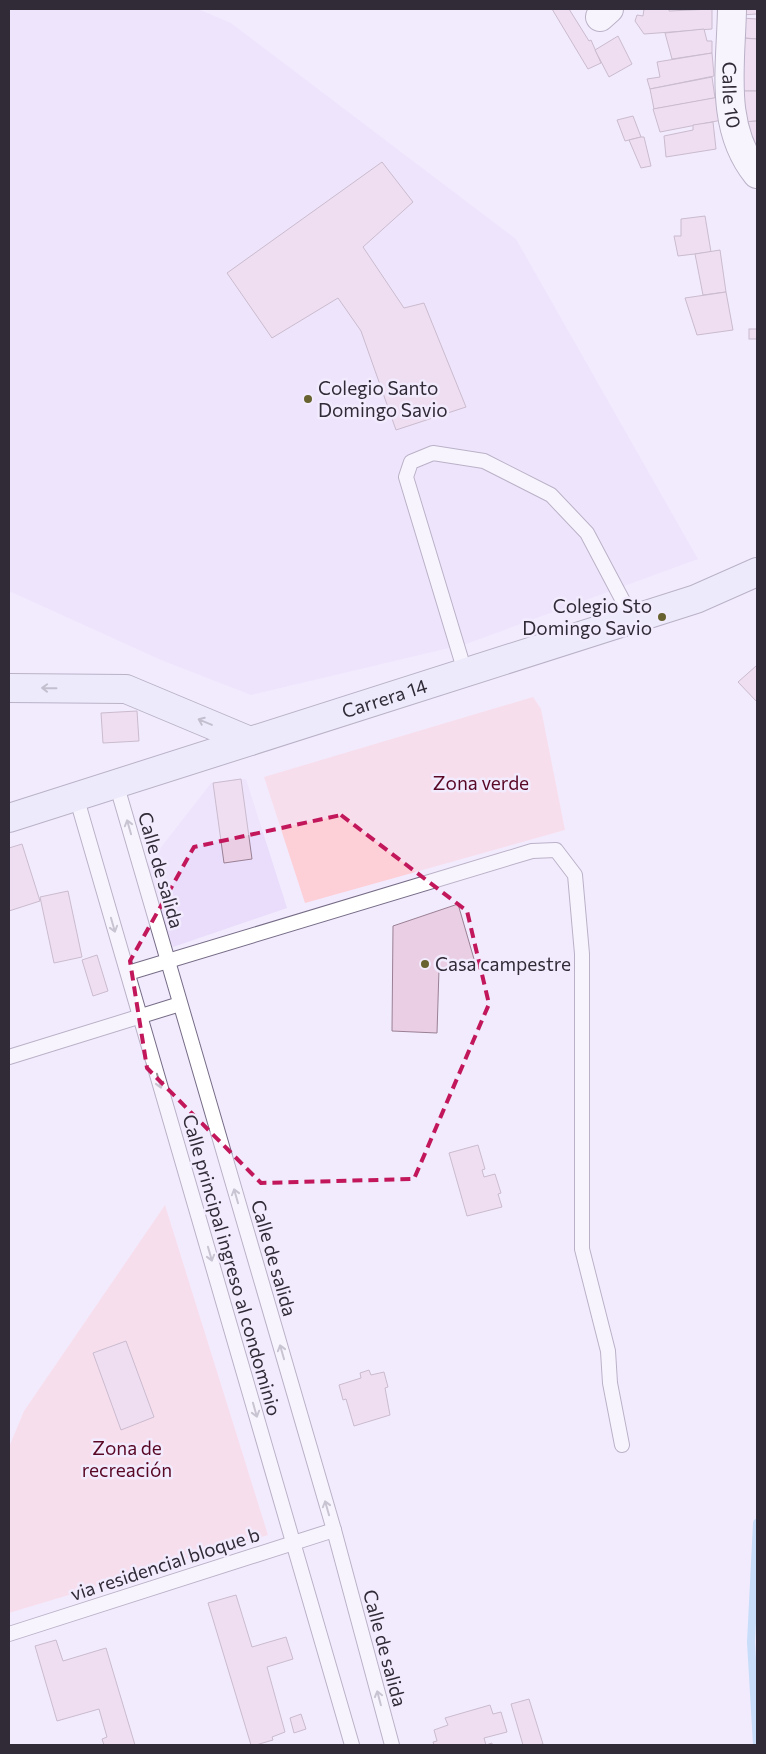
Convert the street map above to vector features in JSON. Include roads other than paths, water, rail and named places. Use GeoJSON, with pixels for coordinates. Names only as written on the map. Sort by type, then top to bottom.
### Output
{"type":"FeatureCollection","features":[{"type":"Feature","properties":{"kind":"street","name":"Calle 10"},"geometry":{"type":"LineString","coordinates":[[732,9],[729,109],[744,157],[757,174]]}},
{"type":"Feature","properties":{"kind":"street","name":"Carrera 14"},"geometry":{"type":"LineString","coordinates":[[9,818],[696,599],[757,572]]}},
{"type":"Feature","properties":{"kind":"street"},"geometry":{"type":"LineString","coordinates":[[9,688],[126,689],[250,741]]}},
{"type":"Feature","properties":{"kind":"lane"},"geometry":{"type":"LineString","coordinates":[[465,672],[406,477],[411,462],[433,454],[484,461],[551,495],[587,533],[632,618]]}},
{"type":"Feature","properties":{"kind":"lane","name":"Calle de salida"},"geometry":{"type":"LineString","coordinates":[[116,784],[334,1530],[392,1745]]}},
{"type":"Feature","properties":{"kind":"lane","name":"Calle principal ingreso al condominio"},"geometry":{"type":"LineString","coordinates":[[76,796],[352,1745]]}},
{"type":"Feature","properties":{"kind":"lane"},"geometry":{"type":"LineString","coordinates":[[128,974],[168,960],[532,851],[556,850],[575,875],[582,954],[582,1249],[608,1351],[610,1383],[617,1428],[622,1445]]}},
{"type":"Feature","properties":{"kind":"lane"},"geometry":{"type":"LineString","coordinates":[[9,1057],[180,1004]]}},
{"type":"Feature","properties":{"kind":"lane","name":"via residencial bloque b"},"geometry":{"type":"LineString","coordinates":[[9,1634],[334,1530]]}},
{"type":"Feature","properties":{"kind":"waterway"},"geometry":{"type":"LineString","coordinates":[[757,1523],[751,1642],[757,1745]]}},
{"type":"Feature","properties":{"kind":"place","name":"Colegio Santo Domingo Savio"},"geometry":{"type":"Point","coordinates":[308,399]}},
{"type":"Feature","properties":{"kind":"place","name":"Colegio Sto Domingo Savio"},"geometry":{"type":"Point","coordinates":[662,617]}},
{"type":"Feature","properties":{"kind":"place","name":"Casa campestre"},"geometry":{"type":"Point","coordinates":[425,964]}},
{"type":"Feature","properties":{"kind":"park label","name":"Zona verde"},"geometry":{"type":"Point","coordinates":[481,783]}},
{"type":"Feature","properties":{"kind":"park label","name":"Zona de recreación"},"geometry":{"type":"Point","coordinates":[127,1459]}}]}
